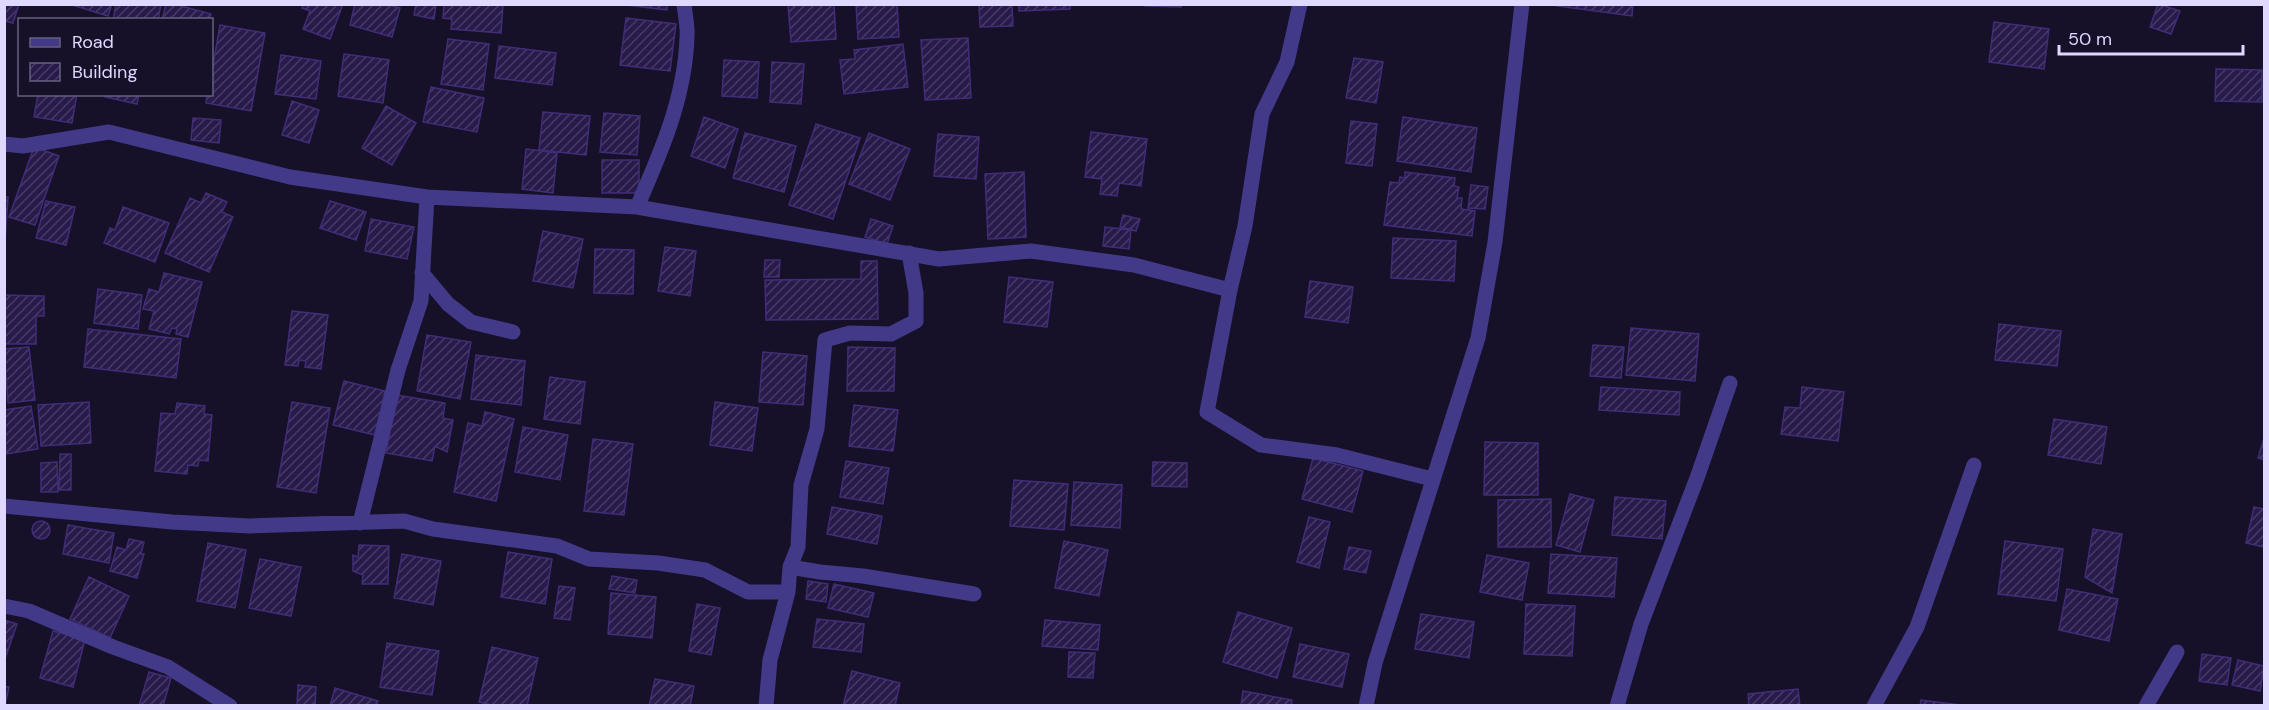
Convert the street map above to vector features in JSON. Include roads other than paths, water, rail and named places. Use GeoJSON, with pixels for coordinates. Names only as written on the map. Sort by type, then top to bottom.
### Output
{"type":"FeatureCollection","features":[{"type":"Feature","properties":{"kind":"street"},"geometry":{"type":"LineString","coordinates":[[637,207],[661,153],[678,105],[687,36],[684,4]]}},
{"type":"Feature","properties":{"kind":"street"},"geometry":{"type":"LineString","coordinates":[[1300,4],[1287,62],[1262,114],[1245,226],[1230,290],[1207,412],[1261,445],[1337,456],[1432,479]]}},
{"type":"Feature","properties":{"kind":"street"},"geometry":{"type":"LineString","coordinates":[[1366,705],[1375,663],[1478,338],[1495,242],[1522,4]]}},
{"type":"Feature","properties":{"kind":"street"},"geometry":{"type":"LineString","coordinates":[[4,144],[23,146],[110,132],[290,177],[428,197],[637,207],[939,259],[1031,251],[1134,265],[1230,290]]}},
{"type":"Feature","properties":{"kind":"street"},"geometry":{"type":"LineString","coordinates":[[360,522],[398,370],[421,302],[428,197]]}},
{"type":"Feature","properties":{"kind":"street"},"geometry":{"type":"LineString","coordinates":[[766,705],[770,660],[788,592],[790,567],[798,547],[801,485],[817,429],[825,340],[850,333],[891,334],[916,321],[916,293],[909,253]]}},
{"type":"Feature","properties":{"kind":"street"},"geometry":{"type":"LineString","coordinates":[[422,273],[448,304],[471,322],[513,332]]}},
{"type":"Feature","properties":{"kind":"street"},"geometry":{"type":"LineString","coordinates":[[1617,705],[1641,624],[1682,519],[1730,383]]}},
{"type":"Feature","properties":{"kind":"street"},"geometry":{"type":"LineString","coordinates":[[1874,705],[1917,627],[1974,465]]}},
{"type":"Feature","properties":{"kind":"street"},"geometry":{"type":"LineString","coordinates":[[4,506],[171,522],[250,526],[404,521],[433,529],[557,546],[589,559],[658,563],[705,570],[748,592],[788,592]]}},
{"type":"Feature","properties":{"kind":"street"},"geometry":{"type":"LineString","coordinates":[[790,567],[974,594]]}},
{"type":"Feature","properties":{"kind":"street"},"geometry":{"type":"LineString","coordinates":[[4,606],[29,611],[168,667],[230,705]]}},
{"type":"Feature","properties":{"kind":"street"},"geometry":{"type":"LineString","coordinates":[[2146,705],[2177,652]]}}]}
